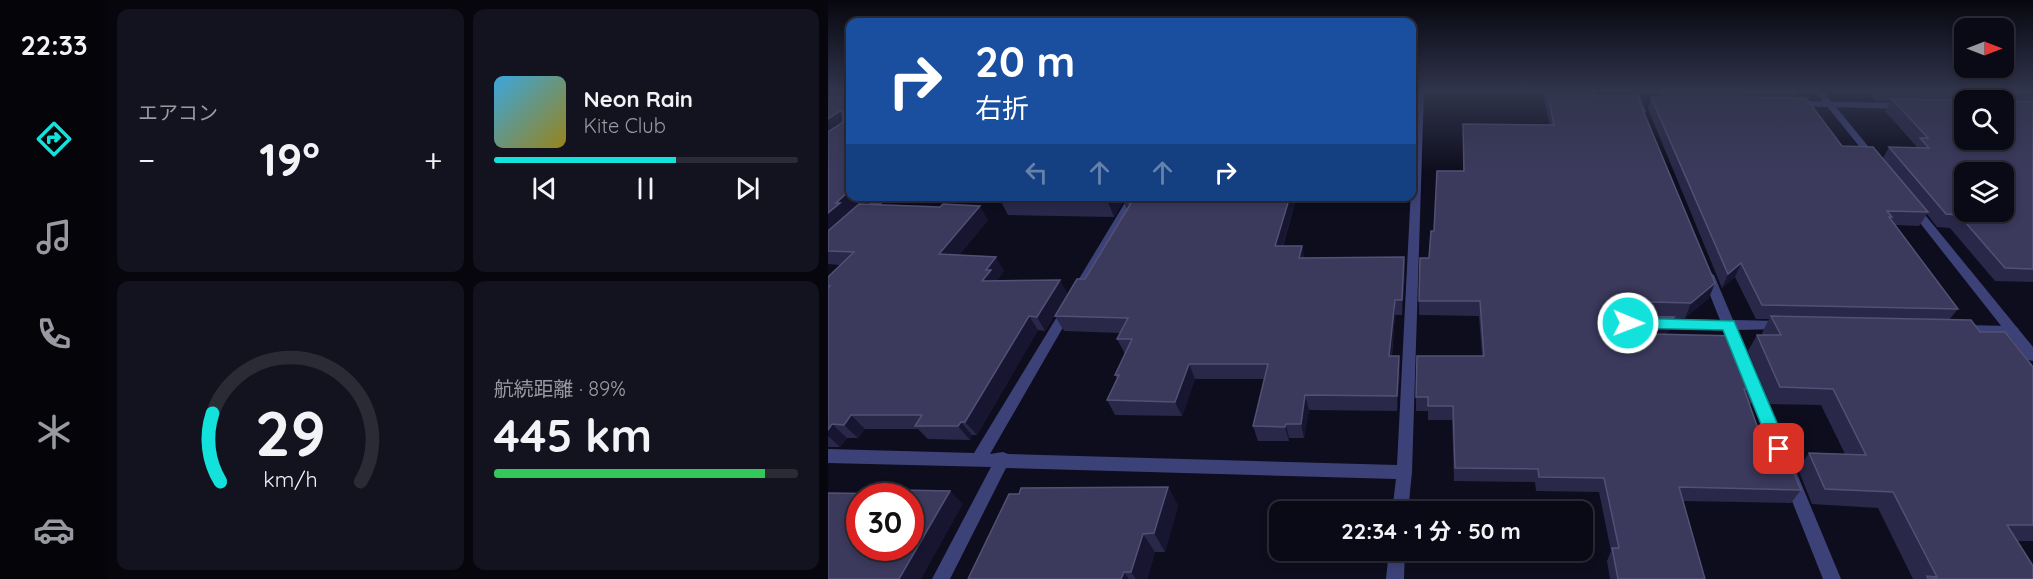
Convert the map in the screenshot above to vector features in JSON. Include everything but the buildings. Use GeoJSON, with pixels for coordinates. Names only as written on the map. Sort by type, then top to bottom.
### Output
{"type":"FeatureCollection","features":[{"type":"Feature","properties":{"kind":"street"},"geometry":{"type":"LineString","coordinates":[[1416,186],[1419,117]]}},
{"type":"Feature","properties":{"kind":"street"},"geometry":{"type":"LineString","coordinates":[[1841,117],[1882,168]]}},
{"type":"Feature","properties":{"kind":"street"},"geometry":{"type":"LineString","coordinates":[[1904,196],[2033,356]]}},
{"type":"Feature","properties":{"kind":"street"},"geometry":{"type":"LineString","coordinates":[[857,220],[879,201]]}},
{"type":"Feature","properties":{"kind":"street"},"geometry":{"type":"LineString","coordinates":[[979,459],[1131,201]]}},
{"type":"Feature","properties":{"kind":"street"},"geometry":{"type":"LineString","coordinates":[[1401,501],[1415,201]]}},
{"type":"Feature","properties":{"kind":"street"},"geometry":{"type":"LineString","coordinates":[[1702,259],[1832,579]]}},
{"type":"Feature","properties":{"kind":"street"},"geometry":{"type":"LineString","coordinates":[[1641,323],[1788,326]]}},
{"type":"Feature","properties":{"kind":"street"},"geometry":{"type":"LineString","coordinates":[[1953,329],[2013,331]]}},
{"type":"Feature","properties":{"kind":"street"},"geometry":{"type":"LineString","coordinates":[[828,456],[1003,459],[1404,472]]}},
{"type":"Feature","properties":{"kind":"street"},"geometry":{"type":"LineString","coordinates":[[941,579],[1003,459]]}},
{"type":"Feature","properties":{"kind":"street"},"geometry":{"type":"LineString","coordinates":[[1395,579],[1396,561]]}},
{"type":"Feature","properties":{"kind":"route"},"geometry":{"type":"LineString","coordinates":[[1628,323],[1729,325],[1779,449]]}}]}
